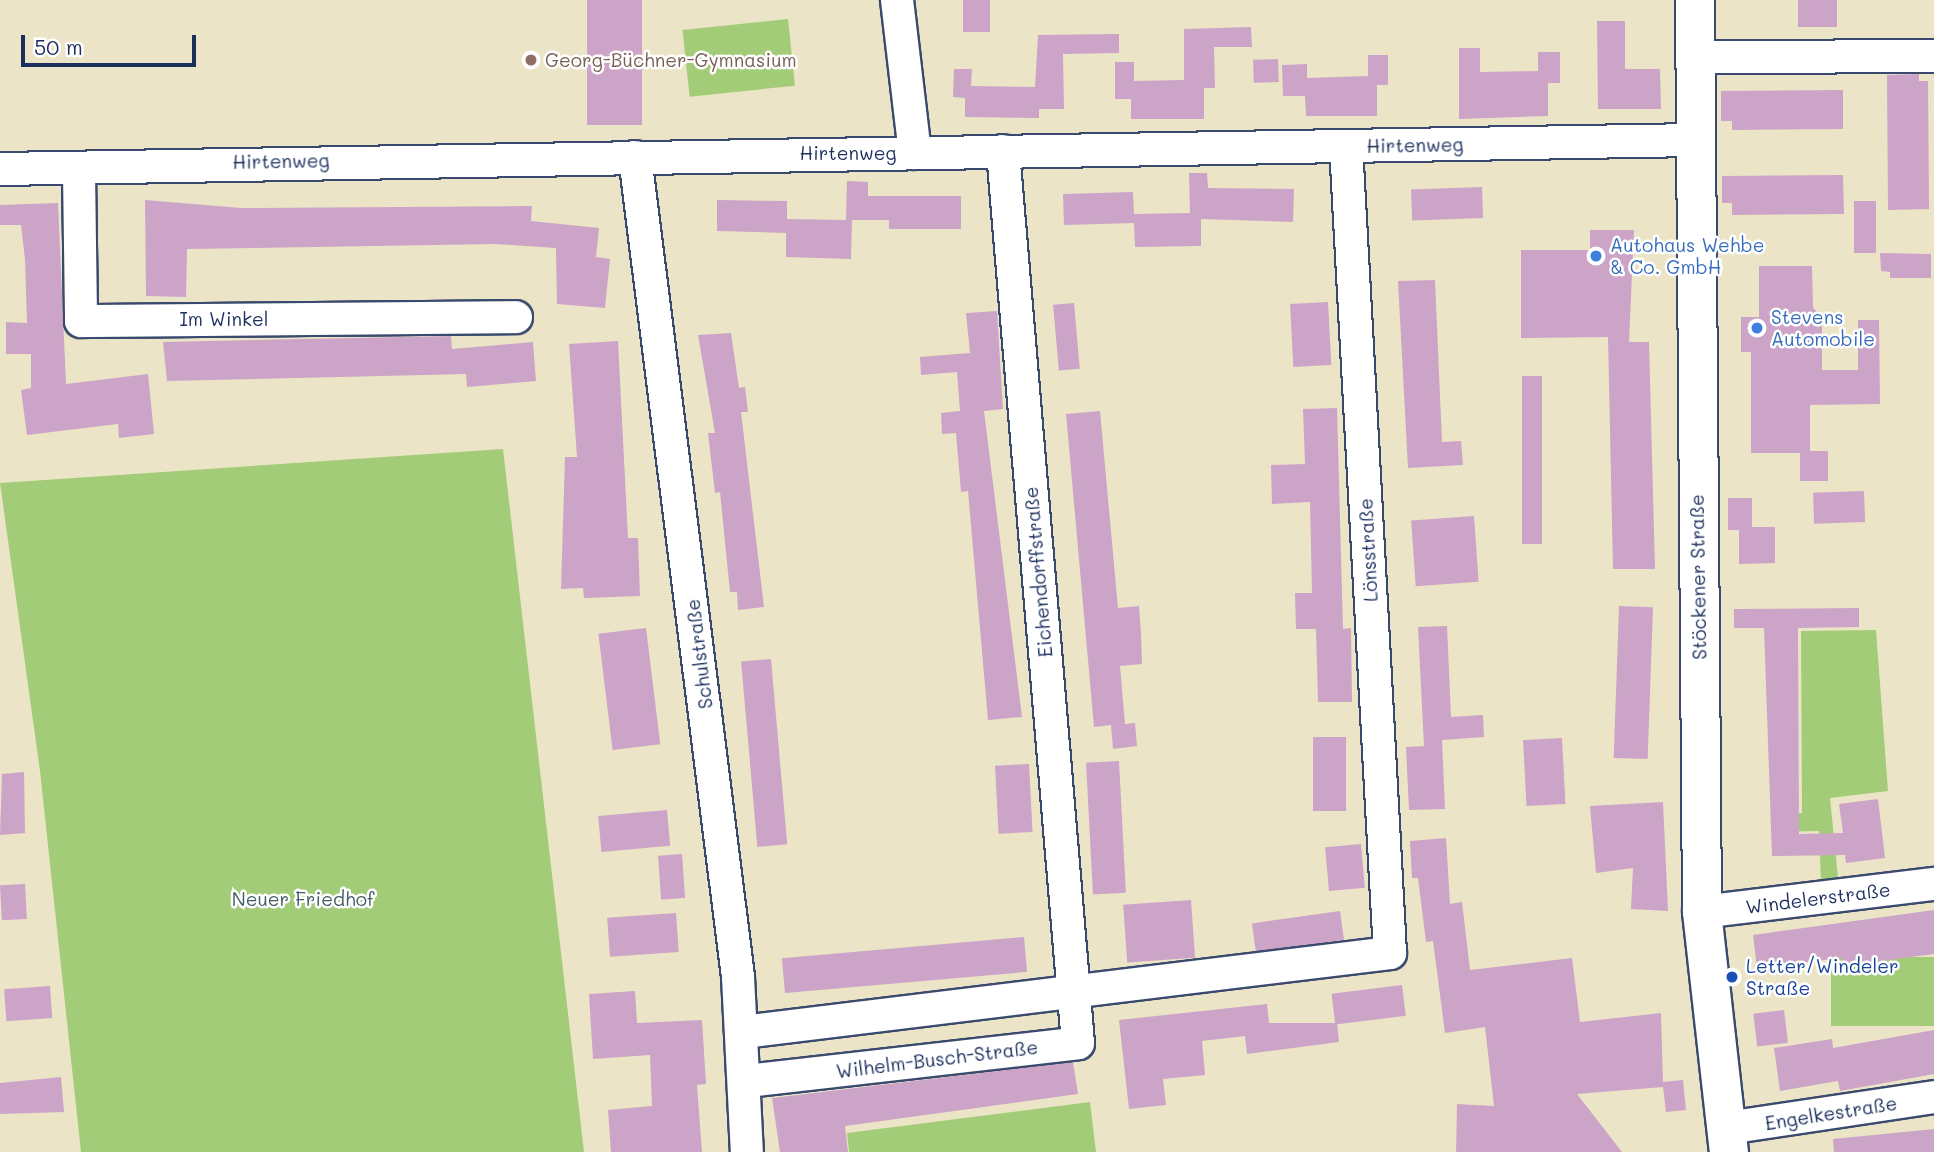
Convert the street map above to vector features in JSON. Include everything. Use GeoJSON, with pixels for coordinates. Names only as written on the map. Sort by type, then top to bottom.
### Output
{"type":"FeatureCollection","features":[{"type":"Feature","properties":{"kind":"main road","name":"Stöckener Straße"},"geometry":{"type":"LineString","coordinates":[[1695,0],[1702,912],[1728,1140]]}},
{"type":"Feature","properties":{"kind":"street"},"geometry":{"type":"LineString","coordinates":[[897,0],[915,153]]}},
{"type":"Feature","properties":{"kind":"street"},"geometry":{"type":"LineString","coordinates":[[1695,57],[1934,56]]}},
{"type":"Feature","properties":{"kind":"street","name":"Hirtenweg"},"geometry":{"type":"LineString","coordinates":[[0,169],[79,172],[221,162],[1696,140]]}},
{"type":"Feature","properties":{"kind":"street","name":"Lönsstraße"},"geometry":{"type":"LineString","coordinates":[[1073,993],[1390,953],[1346,147]]}},
{"type":"Feature","properties":{"kind":"street","name":"Eichendorffstraße"},"geometry":{"type":"LineString","coordinates":[[1003,151],[1073,993]]}},
{"type":"Feature","properties":{"kind":"street","name":"Schulstraße"},"geometry":{"type":"LineString","coordinates":[[635,157],[743,1032],[747,1081],[747,1152]]}},
{"type":"Feature","properties":{"kind":"street","name":"Im Winkel"},"geometry":{"type":"LineString","coordinates":[[79,172],[81,321],[516,317]]}},
{"type":"Feature","properties":{"kind":"street","name":"Windelerstraße"},"geometry":{"type":"LineString","coordinates":[[1702,912],[1934,884]]}},
{"type":"Feature","properties":{"kind":"street"},"geometry":{"type":"LineString","coordinates":[[743,1032],[1073,993]]}},
{"type":"Feature","properties":{"kind":"street","name":"Wilhelm-Busch-Straße"},"geometry":{"type":"LineString","coordinates":[[747,1081],[1078,1043],[1073,993]]}},
{"type":"Feature","properties":{"kind":"street","name":"Engelkestraße"},"geometry":{"type":"LineString","coordinates":[[1728,1140],[1934,1097]]}},
{"type":"Feature","properties":{"kind":"green space"},"geometry":{"type":"Polygon","coordinates":[[[788,19],[795,86],[690,97],[683,30],[788,19]]]}},
{"type":"Feature","properties":{"kind":"green space","name":"Neuer Friedhof"},"geometry":{"type":"Polygon","coordinates":[[[503,449],[584,1152],[81,1152],[40,771],[0,483],[503,449]]]}},
{"type":"Feature","properties":{"kind":"green space"},"geometry":{"type":"Polygon","coordinates":[[[1876,630],[1888,791],[1830,798],[1838,877],[1821,880],[1819,831],[1771,832],[1771,813],[1802,813],[1801,631],[1876,630]]]}},
{"type":"Feature","properties":{"kind":"green space"},"geometry":{"type":"Polygon","coordinates":[[[1831,957],[1934,957],[1934,1026],[1831,1026],[1831,957]]]}},
{"type":"Feature","properties":{"kind":"green space"},"geometry":{"type":"Polygon","coordinates":[[[1090,1102],[1096,1152],[849,1152],[847,1133],[1090,1102]]]}},
{"type":"Feature","properties":{"kind":"building"},"geometry":{"type":"Polygon","coordinates":[[[587,0],[642,0],[642,125],[587,125],[587,0]]]}},
{"type":"Feature","properties":{"kind":"building"},"geometry":{"type":"Polygon","coordinates":[[[963,0],[990,0],[990,32],[963,32],[963,0]]]}},
{"type":"Feature","properties":{"kind":"building"},"geometry":{"type":"Polygon","coordinates":[[[1798,0],[1837,0],[1837,27],[1798,27],[1798,0]]]}},
{"type":"Feature","properties":{"kind":"building"},"geometry":{"type":"Polygon","coordinates":[[[1597,21],[1625,21],[1625,69],[1660,69],[1661,109],[1598,109],[1597,21]]]}},
{"type":"Feature","properties":{"kind":"building"},"geometry":{"type":"Polygon","coordinates":[[[1251,27],[1252,47],[1214,47],[1215,88],[1204,88],[1204,119],[1131,119],[1131,99],[1115,99],[1115,62],[1134,62],[1134,81],[1184,80],[1184,29],[1251,27]]]}},
{"type":"Feature","properties":{"kind":"building"},"geometry":{"type":"Polygon","coordinates":[[[1119,34],[1119,53],[1063,54],[1064,109],[1039,109],[1039,118],[965,117],[965,98],[953,97],[954,69],[972,69],[971,86],[1035,87],[1038,35],[1119,34]]]}},
{"type":"Feature","properties":{"kind":"building"},"geometry":{"type":"Polygon","coordinates":[[[1459,48],[1480,48],[1480,72],[1538,71],[1538,52],[1560,52],[1560,83],[1548,83],[1548,116],[1459,119],[1459,48]]]}},
{"type":"Feature","properties":{"kind":"building"},"geometry":{"type":"Polygon","coordinates":[[[1368,55],[1388,55],[1388,85],[1377,85],[1377,116],[1306,116],[1305,96],[1283,96],[1282,65],[1307,64],[1307,78],[1368,76],[1368,55]]]}},
{"type":"Feature","properties":{"kind":"building"},"geometry":{"type":"Polygon","coordinates":[[[1278,59],[1279,82],[1254,83],[1253,60],[1278,59]]]}},
{"type":"Feature","properties":{"kind":"building"},"geometry":{"type":"Polygon","coordinates":[[[1919,74],[1919,81],[1928,81],[1929,209],[1888,210],[1887,75],[1919,74]]]}},
{"type":"Feature","properties":{"kind":"building"},"geometry":{"type":"Polygon","coordinates":[[[1843,90],[1843,129],[1732,130],[1732,121],[1721,121],[1721,91],[1843,90]]]}},
{"type":"Feature","properties":{"kind":"building"},"geometry":{"type":"Polygon","coordinates":[[[1189,173],[1207,173],[1208,188],[1294,189],[1293,222],[1201,219],[1201,246],[1135,247],[1134,223],[1064,225],[1063,194],[1133,192],[1134,214],[1190,213],[1189,173]]]}},
{"type":"Feature","properties":{"kind":"building"},"geometry":{"type":"Polygon","coordinates":[[[1843,175],[1844,214],[1732,215],[1732,203],[1722,203],[1722,176],[1843,175]]]}},
{"type":"Feature","properties":{"kind":"building"},"geometry":{"type":"Polygon","coordinates":[[[847,181],[868,182],[868,196],[961,196],[961,229],[889,229],[889,220],[852,220],[851,259],[786,257],[786,233],[717,231],[717,200],[787,201],[787,219],[846,220],[847,181]]]}},
{"type":"Feature","properties":{"kind":"building"},"geometry":{"type":"Polygon","coordinates":[[[1482,187],[1483,218],[1412,220],[1411,189],[1482,187]]]}},
{"type":"Feature","properties":{"kind":"building"},"geometry":{"type":"Polygon","coordinates":[[[145,200],[241,208],[532,206],[531,221],[599,228],[596,257],[610,259],[605,308],[557,304],[556,248],[495,244],[187,249],[186,297],[146,296],[145,200]]]}},
{"type":"Feature","properties":{"kind":"building"},"geometry":{"type":"Polygon","coordinates":[[[1854,201],[1876,201],[1876,253],[1854,253],[1854,201]]]}},
{"type":"Feature","properties":{"kind":"building"},"geometry":{"type":"Polygon","coordinates":[[[58,203],[66,384],[148,374],[154,434],[119,438],[118,424],[27,435],[21,390],[31,388],[31,354],[6,354],[6,322],[27,323],[25,259],[21,225],[0,225],[0,205],[58,203]]]}},
{"type":"Feature","properties":{"kind":"building"},"geometry":{"type":"Polygon","coordinates":[[[1590,230],[1634,230],[1629,342],[1649,342],[1655,569],[1613,569],[1608,337],[1521,338],[1521,250],[1590,250],[1590,230]]]}},
{"type":"Feature","properties":{"kind":"building"},"geometry":{"type":"Polygon","coordinates":[[[1880,253],[1931,254],[1931,278],[1890,278],[1890,272],[1881,271],[1880,253]]]}},
{"type":"Feature","properties":{"kind":"building"},"geometry":{"type":"Polygon","coordinates":[[[1759,266],[1812,266],[1813,308],[1822,316],[1822,370],[1858,370],[1858,320],[1879,320],[1880,404],[1810,405],[1810,451],[1828,451],[1828,481],[1800,481],[1800,453],[1751,453],[1751,352],[1741,352],[1741,317],[1759,317],[1759,266]]]}},
{"type":"Feature","properties":{"kind":"building"},"geometry":{"type":"Polygon","coordinates":[[[1435,280],[1442,442],[1461,441],[1463,465],[1408,468],[1398,281],[1435,280]]]}},
{"type":"Feature","properties":{"kind":"building"},"geometry":{"type":"Polygon","coordinates":[[[1328,302],[1331,365],[1293,367],[1290,304],[1328,302]]]}},
{"type":"Feature","properties":{"kind":"building"},"geometry":{"type":"Polygon","coordinates":[[[1074,303],[1080,369],[1059,371],[1053,305],[1074,303]]]}},
{"type":"Feature","properties":{"kind":"building"},"geometry":{"type":"Polygon","coordinates":[[[997,311],[1003,409],[984,411],[1022,717],[988,720],[968,491],[961,492],[956,433],[942,434],[941,413],[960,411],[957,372],[921,375],[920,357],[970,353],[966,313],[997,311]]]}},
{"type":"Feature","properties":{"kind":"building"},"geometry":{"type":"Polygon","coordinates":[[[731,333],[739,388],[745,387],[748,412],[741,412],[764,607],[738,610],[737,592],[730,592],[720,492],[715,493],[708,433],[715,433],[698,335],[731,333]]]}},
{"type":"Feature","properties":{"kind":"building"},"geometry":{"type":"Polygon","coordinates":[[[451,336],[452,349],[533,342],[536,381],[467,387],[466,374],[167,381],[163,342],[451,336]]]}},
{"type":"Feature","properties":{"kind":"building"},"geometry":{"type":"Polygon","coordinates":[[[618,341],[628,538],[638,538],[640,596],[584,598],[583,588],[561,589],[565,457],[577,457],[569,344],[618,341]]]}},
{"type":"Feature","properties":{"kind":"building"},"geometry":{"type":"Polygon","coordinates":[[[1522,376],[1542,376],[1542,544],[1522,544],[1522,376]]]}},
{"type":"Feature","properties":{"kind":"building"},"geometry":{"type":"Polygon","coordinates":[[[1337,408],[1343,629],[1351,628],[1352,702],[1318,702],[1316,629],[1296,629],[1295,593],[1312,593],[1310,502],[1272,504],[1271,465],[1305,464],[1303,409],[1337,408]]]}},
{"type":"Feature","properties":{"kind":"building"},"geometry":{"type":"Polygon","coordinates":[[[1100,411],[1118,608],[1139,606],[1141,634],[1142,664],[1120,666],[1125,724],[1135,723],[1137,746],[1113,749],[1111,725],[1094,727],[1066,414],[1100,411]]]}},
{"type":"Feature","properties":{"kind":"building"},"geometry":{"type":"Polygon","coordinates":[[[1864,491],[1865,522],[1814,524],[1813,493],[1864,491]]]}},
{"type":"Feature","properties":{"kind":"building"},"geometry":{"type":"Polygon","coordinates":[[[1728,498],[1752,498],[1752,527],[1775,527],[1775,563],[1739,564],[1739,530],[1728,530],[1728,498]]]}},
{"type":"Feature","properties":{"kind":"building"},"geometry":{"type":"Polygon","coordinates":[[[1474,516],[1479,582],[1416,586],[1411,520],[1474,516]]]}},
{"type":"Feature","properties":{"kind":"building"},"geometry":{"type":"Polygon","coordinates":[[[1619,606],[1653,607],[1648,759],[1614,758],[1619,606]]]}},
{"type":"Feature","properties":{"kind":"building"},"geometry":{"type":"Polygon","coordinates":[[[1859,608],[1859,627],[1798,628],[1799,834],[1843,833],[1839,804],[1878,799],[1885,858],[1846,863],[1845,855],[1772,856],[1764,628],[1734,628],[1734,609],[1859,608]]]}},
{"type":"Feature","properties":{"kind":"building"},"geometry":{"type":"Polygon","coordinates":[[[1447,626],[1451,717],[1483,715],[1484,737],[1442,740],[1445,809],[1409,810],[1406,747],[1424,746],[1418,627],[1447,626]]]}},
{"type":"Feature","properties":{"kind":"building"},"geometry":{"type":"Polygon","coordinates":[[[646,628],[660,744],[613,750],[598,634],[646,628]]]}},
{"type":"Feature","properties":{"kind":"building"},"geometry":{"type":"Polygon","coordinates":[[[771,659],[787,844],[757,847],[741,662],[771,659]]]}},
{"type":"Feature","properties":{"kind":"building"},"geometry":{"type":"Polygon","coordinates":[[[1313,737],[1346,737],[1346,811],[1313,811],[1313,737]]]}},
{"type":"Feature","properties":{"kind":"building"},"geometry":{"type":"Polygon","coordinates":[[[1562,738],[1565,804],[1527,806],[1523,740],[1562,738]]]}},
{"type":"Feature","properties":{"kind":"building"},"geometry":{"type":"Polygon","coordinates":[[[1119,761],[1126,893],[1093,895],[1086,763],[1119,761]]]}},
{"type":"Feature","properties":{"kind":"building"},"geometry":{"type":"Polygon","coordinates":[[[1029,764],[1033,832],[999,834],[995,766],[1029,764]]]}},
{"type":"Feature","properties":{"kind":"building"},"geometry":{"type":"Polygon","coordinates":[[[24,772],[25,833],[0,835],[2,774],[24,772]]]}},
{"type":"Feature","properties":{"kind":"building"},"geometry":{"type":"Polygon","coordinates":[[[1663,802],[1668,911],[1631,909],[1633,868],[1596,873],[1590,806],[1663,802]]]}},
{"type":"Feature","properties":{"kind":"building"},"geometry":{"type":"Polygon","coordinates":[[[667,810],[670,846],[601,852],[598,816],[667,810]]]}},
{"type":"Feature","properties":{"kind":"building"},"geometry":{"type":"Polygon","coordinates":[[[1446,838],[1450,904],[1462,902],[1470,970],[1572,958],[1580,1022],[1661,1013],[1663,1082],[1683,1080],[1686,1110],[1666,1112],[1663,1087],[1577,1094],[1622,1152],[1456,1152],[1457,1104],[1494,1106],[1485,1027],[1445,1033],[1433,941],[1426,942],[1418,878],[1412,878],[1410,841],[1446,838]]]}},
{"type":"Feature","properties":{"kind":"building"},"geometry":{"type":"Polygon","coordinates":[[[1361,844],[1365,888],[1329,891],[1325,847],[1361,844]]]}},
{"type":"Feature","properties":{"kind":"building"},"geometry":{"type":"Polygon","coordinates":[[[682,854],[685,898],[661,900],[658,856],[682,854]]]}},
{"type":"Feature","properties":{"kind":"building"},"geometry":{"type":"Polygon","coordinates":[[[25,884],[27,919],[2,920],[0,885],[25,884]]]}},
{"type":"Feature","properties":{"kind":"building"},"geometry":{"type":"Polygon","coordinates":[[[1191,900],[1195,958],[1127,963],[1123,905],[1191,900]]]}},
{"type":"Feature","properties":{"kind":"building"},"geometry":{"type":"Polygon","coordinates":[[[1934,910],[1934,954],[1843,966],[1842,958],[1757,968],[1753,935],[1934,910]]]}},
{"type":"Feature","properties":{"kind":"building"},"geometry":{"type":"Polygon","coordinates":[[[1340,911],[1344,940],[1256,952],[1252,923],[1340,911]]]}},
{"type":"Feature","properties":{"kind":"building"},"geometry":{"type":"Polygon","coordinates":[[[676,913],[679,952],[610,957],[607,918],[676,913]]]}},
{"type":"Feature","properties":{"kind":"building"},"geometry":{"type":"Polygon","coordinates":[[[1024,937],[1027,972],[785,993],[782,958],[1024,937]]]}},
{"type":"Feature","properties":{"kind":"building"},"geometry":{"type":"Polygon","coordinates":[[[1402,985],[1406,1016],[1335,1024],[1332,994],[1402,985]]]}},
{"type":"Feature","properties":{"kind":"building"},"geometry":{"type":"Polygon","coordinates":[[[50,986],[52,1018],[6,1021],[4,989],[50,986]]]}},
{"type":"Feature","properties":{"kind":"building"},"geometry":{"type":"Polygon","coordinates":[[[635,991],[637,1023],[702,1020],[706,1084],[697,1085],[702,1152],[611,1152],[608,1110],[652,1106],[650,1055],[593,1059],[589,994],[635,991]]]}},
{"type":"Feature","properties":{"kind":"building"},"geometry":{"type":"Polygon","coordinates":[[[1267,1004],[1269,1023],[1337,1023],[1339,1042],[1247,1054],[1245,1036],[1202,1041],[1205,1075],[1163,1079],[1166,1105],[1129,1109],[1119,1020],[1267,1004]]]}},
{"type":"Feature","properties":{"kind":"building"},"geometry":{"type":"Polygon","coordinates":[[[1784,1010],[1788,1043],[1757,1047],[1753,1014],[1784,1010]]]}},
{"type":"Feature","properties":{"kind":"building"},"geometry":{"type":"Polygon","coordinates":[[[1934,1030],[1934,1074],[1840,1091],[1838,1081],[1780,1091],[1774,1048],[1832,1039],[1833,1048],[1934,1030]]]}},
{"type":"Feature","properties":{"kind":"building"},"geometry":{"type":"Polygon","coordinates":[[[1073,1062],[1078,1094],[845,1126],[848,1152],[780,1152],[772,1098],[1073,1062]]]}},
{"type":"Feature","properties":{"kind":"building"},"geometry":{"type":"Polygon","coordinates":[[[61,1077],[64,1112],[0,1114],[0,1083],[61,1077]]]}},
{"type":"Feature","properties":{"kind":"building"},"geometry":{"type":"Polygon","coordinates":[[[1934,1129],[1934,1152],[1834,1152],[1833,1139],[1934,1129]]]}},
{"type":"Feature","properties":{"kind":"place","name":"Georg-Büchner-Gymnasium"},"geometry":{"type":"Point","coordinates":[531,60]}},
{"type":"Feature","properties":{"kind":"place","name":"Autohaus Wehbe & Co. GmbH"},"geometry":{"type":"Point","coordinates":[1596,256]}},
{"type":"Feature","properties":{"kind":"place","name":"Stevens Automobile"},"geometry":{"type":"Point","coordinates":[1757,328]}},
{"type":"Feature","properties":{"kind":"place","name":"Letter/Windeler Straße"},"geometry":{"type":"Point","coordinates":[1732,977]}}]}
